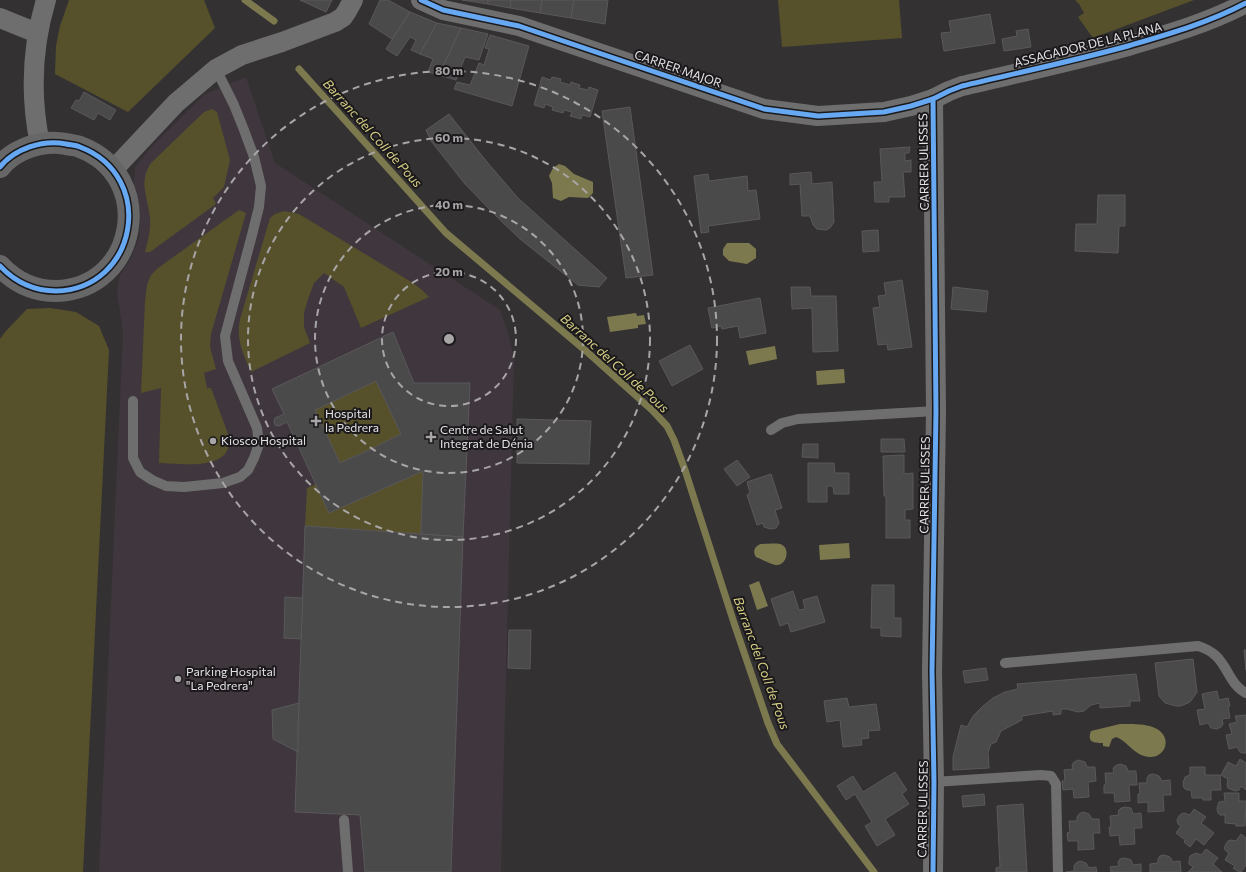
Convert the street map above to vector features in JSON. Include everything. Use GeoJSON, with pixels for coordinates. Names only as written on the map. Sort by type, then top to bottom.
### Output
{"type":"FeatureCollection","features":[{"type":"Feature","properties":{"kind":"street"},"geometry":{"type":"LineString","coordinates":[[40,144],[34,112],[33,75],[37,33],[46,0]]}},
{"type":"Feature","properties":{"kind":"street"},"geometry":{"type":"LineString","coordinates":[[113,170],[176,102],[216,69],[242,55],[335,22],[343,16],[353,0]]}},
{"type":"Feature","properties":{"kind":"street","name":"CARRER MAJOR"},"geometry":{"type":"LineString","coordinates":[[421,0],[443,10],[519,26],[764,109],[818,116],[845,115],[891,111],[933,99]]}},
{"type":"Feature","properties":{"kind":"street","name":"ASSAGADOR DE LA PLANA"},"geometry":{"type":"LineString","coordinates":[[933,99],[962,86],[1091,56],[1172,34],[1222,16],[1246,4]]}},
{"type":"Feature","properties":{"kind":"street"},"geometry":{"type":"LineString","coordinates":[[0,18],[37,33]]}},
{"type":"Feature","properties":{"kind":"street","name":"CARRER ULISSES"},"geometry":{"type":"LineString","coordinates":[[933,99],[936,411],[932,672],[934,782],[933,872]]}},
{"type":"Feature","properties":{"kind":"street"},"geometry":{"type":"LineString","coordinates":[[0,167],[4,162],[21,151],[40,144],[60,142],[80,147],[98,156],[113,170],[124,189],[130,211],[128,233],[120,254],[106,272],[87,284],[67,290],[46,291],[3,276]]}},
{"type":"Feature","properties":{"kind":"lane"},"geometry":{"type":"LineString","coordinates":[[133,401],[133,458],[140,472],[152,480],[166,486],[184,487],[223,484],[240,477],[248,470],[259,444],[257,428],[228,361],[225,336],[258,207],[261,186],[254,158],[234,105],[216,69]]}},
{"type":"Feature","properties":{"kind":"lane"},"geometry":{"type":"LineString","coordinates":[[771,430],[782,423],[798,419],[936,411]]}},
{"type":"Feature","properties":{"kind":"lane"},"geometry":{"type":"LineString","coordinates":[[1004,663],[1198,646],[1208,649],[1216,655],[1240,690],[1246,693]]}},
{"type":"Feature","properties":{"kind":"lane"},"geometry":{"type":"LineString","coordinates":[[934,782],[1041,775],[1052,776],[1056,784],[1058,872]]}},
{"type":"Feature","properties":{"kind":"lane"},"geometry":{"type":"LineString","coordinates":[[344,820],[348,872]]}},
{"type":"Feature","properties":{"kind":"shaded area"},"geometry":{"type":"Polygon","coordinates":[[[69,0],[204,0],[215,28],[128,112],[55,74],[56,46],[60,26],[69,0]]]}},
{"type":"Feature","properties":{"kind":"shaded area"},"geometry":{"type":"Polygon","coordinates":[[[778,0],[899,0],[902,38],[782,47],[778,0]]]}},
{"type":"Feature","properties":{"kind":"shaded area"},"geometry":{"type":"Polygon","coordinates":[[[1075,0],[1194,0],[1093,38],[1078,17],[1084,13],[1075,0]]]}},
{"type":"Feature","properties":{"kind":"shaded area","name":"Hospital la Pedrera"},"geometry":{"type":"Polygon","coordinates":[[[246,77],[275,163],[500,310],[509,336],[514,359],[501,872],[99,872],[123,332],[117,292],[120,275],[131,258],[139,238],[139,205],[134,184],[135,167],[154,144],[205,94],[246,77]]]}},
{"type":"Feature","properties":{"kind":"shaded area"},"geometry":{"type":"Polygon","coordinates":[[[212,109],[217,112],[230,160],[224,187],[213,198],[216,204],[150,252],[145,252],[150,222],[144,183],[147,170],[151,163],[204,112],[212,109]]]}},
{"type":"Feature","properties":{"kind":"shaded area"},"geometry":{"type":"Polygon","coordinates":[[[559,164],[565,166],[574,174],[593,182],[593,193],[588,198],[569,197],[561,201],[553,198],[552,183],[549,176],[553,168],[559,164]]]}},
{"type":"Feature","properties":{"kind":"shaded area"},"geometry":{"type":"Polygon","coordinates":[[[239,210],[246,213],[211,334],[210,347],[216,369],[204,373],[207,388],[211,388],[227,431],[229,444],[225,453],[218,459],[207,463],[159,463],[161,388],[141,393],[147,285],[151,275],[158,268],[239,210]]]}},
{"type":"Feature","properties":{"kind":"shaded area"},"geometry":{"type":"Polygon","coordinates":[[[284,211],[299,214],[413,283],[429,297],[361,328],[344,287],[324,273],[314,283],[304,313],[304,327],[310,343],[251,372],[243,353],[240,340],[240,319],[270,218],[275,214],[284,211]]]}},
{"type":"Feature","properties":{"kind":"shaded area"},"geometry":{"type":"Polygon","coordinates":[[[727,243],[749,243],[756,249],[756,258],[747,264],[729,261],[723,255],[723,249],[727,243]]]}},
{"type":"Feature","properties":{"kind":"shaded area"},"geometry":{"type":"Polygon","coordinates":[[[50,308],[76,312],[99,326],[109,350],[83,872],[0,872],[0,339],[27,309],[50,308]]]}},
{"type":"Feature","properties":{"kind":"shaded area"},"geometry":{"type":"Polygon","coordinates":[[[636,313],[637,316],[644,315],[646,324],[638,325],[638,328],[610,332],[607,317],[636,313]]]}},
{"type":"Feature","properties":{"kind":"shaded area"},"geometry":{"type":"Polygon","coordinates":[[[775,346],[777,359],[749,365],[746,351],[775,346]]]}},
{"type":"Feature","properties":{"kind":"shaded area"},"geometry":{"type":"Polygon","coordinates":[[[844,369],[845,383],[817,385],[816,371],[844,369]]]}},
{"type":"Feature","properties":{"kind":"shaded area"},"geometry":{"type":"Polygon","coordinates":[[[376,381],[401,434],[340,463],[315,410],[376,381]]]}},
{"type":"Feature","properties":{"kind":"shaded area"},"geometry":{"type":"Polygon","coordinates":[[[423,471],[421,534],[305,526],[307,488],[316,484],[423,471]]]}},
{"type":"Feature","properties":{"kind":"shaded area"},"geometry":{"type":"Polygon","coordinates":[[[849,543],[850,558],[820,560],[819,545],[849,543]]]}},
{"type":"Feature","properties":{"kind":"shaded area"},"geometry":{"type":"Polygon","coordinates":[[[761,544],[780,544],[783,546],[787,552],[783,562],[775,565],[756,557],[754,553],[755,549],[761,544]]]}},
{"type":"Feature","properties":{"kind":"shaded area"},"geometry":{"type":"Polygon","coordinates":[[[759,581],[768,606],[757,610],[749,585],[759,581]]]}},
{"type":"Feature","properties":{"kind":"shaded area"},"geometry":{"type":"Polygon","coordinates":[[[1120,724],[1143,725],[1157,729],[1165,738],[1166,744],[1161,753],[1157,756],[1144,756],[1133,750],[1116,737],[1112,739],[1109,747],[1103,746],[1103,743],[1096,743],[1090,740],[1091,731],[1120,724]]]}},
{"type":"Feature","properties":{"kind":"building"},"geometry":{"type":"Polygon","coordinates":[[[300,0],[332,0],[326,12],[300,0]]]}},
{"type":"Feature","properties":{"kind":"building"},"geometry":{"type":"Polygon","coordinates":[[[380,0],[388,0],[410,12],[392,39],[369,24],[380,0]]]}},
{"type":"Feature","properties":{"kind":"building"},"geometry":{"type":"Polygon","coordinates":[[[462,0],[488,0],[488,4],[462,0]]]}},
{"type":"Feature","properties":{"kind":"building"},"geometry":{"type":"Polygon","coordinates":[[[488,0],[511,0],[510,8],[488,4],[488,0]]]}},
{"type":"Feature","properties":{"kind":"building"},"geometry":{"type":"Polygon","coordinates":[[[511,0],[542,0],[540,13],[510,8],[511,0]]]}},
{"type":"Feature","properties":{"kind":"building"},"geometry":{"type":"Polygon","coordinates":[[[542,0],[574,0],[571,18],[540,13],[542,0]]]}},
{"type":"Feature","properties":{"kind":"building"},"geometry":{"type":"Polygon","coordinates":[[[574,0],[608,0],[605,24],[571,18],[574,0]]]}},
{"type":"Feature","properties":{"kind":"building"},"geometry":{"type":"Polygon","coordinates":[[[410,12],[437,23],[420,54],[411,50],[416,40],[410,37],[397,56],[386,49],[410,12]]]}},
{"type":"Feature","properties":{"kind":"building"},"geometry":{"type":"Polygon","coordinates":[[[990,14],[995,43],[944,51],[941,33],[951,32],[949,21],[990,14]]]}},
{"type":"Feature","properties":{"kind":"building"},"geometry":{"type":"Polygon","coordinates":[[[437,23],[461,28],[439,75],[428,72],[433,59],[420,54],[437,23]]]}},
{"type":"Feature","properties":{"kind":"building"},"geometry":{"type":"Polygon","coordinates":[[[461,28],[488,34],[479,60],[465,57],[456,80],[439,75],[461,28]]]}},
{"type":"Feature","properties":{"kind":"building"},"geometry":{"type":"Polygon","coordinates":[[[1028,29],[1031,47],[1004,51],[1002,39],[1017,36],[1016,31],[1028,29]]]}},
{"type":"Feature","properties":{"kind":"building"},"geometry":{"type":"Polygon","coordinates":[[[490,35],[529,46],[512,106],[454,89],[457,82],[470,85],[479,63],[484,65],[489,49],[485,48],[490,35]]]}},
{"type":"Feature","properties":{"kind":"building"},"geometry":{"type":"Polygon","coordinates":[[[542,77],[551,80],[552,77],[561,79],[560,82],[570,85],[571,82],[580,85],[579,88],[588,90],[589,87],[598,90],[590,117],[582,115],[581,119],[570,116],[572,112],[564,110],[563,113],[552,110],[553,107],[545,104],[544,108],[534,105],[542,77]]]}},
{"type":"Feature","properties":{"kind":"building"},"geometry":{"type":"Polygon","coordinates":[[[84,92],[116,110],[110,120],[98,113],[94,120],[71,108],[76,100],[79,101],[84,92]]]}},
{"type":"Feature","properties":{"kind":"building"},"geometry":{"type":"Polygon","coordinates":[[[630,107],[653,275],[626,278],[602,111],[630,107]]]}},
{"type":"Feature","properties":{"kind":"building"},"geometry":{"type":"Polygon","coordinates":[[[449,114],[518,198],[607,278],[599,287],[578,285],[520,239],[465,184],[431,141],[426,130],[449,114]]]}},
{"type":"Feature","properties":{"kind":"building"},"geometry":{"type":"Polygon","coordinates":[[[910,147],[909,153],[905,153],[905,161],[911,160],[911,172],[903,172],[905,197],[889,197],[889,202],[875,202],[874,182],[882,182],[880,149],[910,147]]]}},
{"type":"Feature","properties":{"kind":"building"},"geometry":{"type":"Polygon","coordinates":[[[811,172],[812,184],[832,182],[834,222],[830,228],[826,230],[817,229],[813,225],[810,216],[802,216],[800,184],[790,185],[790,174],[811,172]]]}},
{"type":"Feature","properties":{"kind":"building"},"geometry":{"type":"Polygon","coordinates":[[[708,174],[709,181],[747,176],[748,191],[756,190],[760,219],[708,226],[709,232],[701,233],[694,176],[708,174]]]}},
{"type":"Feature","properties":{"kind":"building"},"geometry":{"type":"Polygon","coordinates":[[[1098,195],[1125,195],[1125,226],[1119,226],[1118,253],[1075,251],[1076,224],[1097,224],[1098,195]]]}},
{"type":"Feature","properties":{"kind":"building"},"geometry":{"type":"Polygon","coordinates":[[[878,230],[879,251],[863,252],[862,231],[878,230]]]}},
{"type":"Feature","properties":{"kind":"building"},"geometry":{"type":"Polygon","coordinates":[[[902,280],[912,347],[888,350],[887,344],[878,345],[873,308],[880,307],[878,296],[886,295],[884,283],[902,280]]]}},
{"type":"Feature","properties":{"kind":"building"},"geometry":{"type":"Polygon","coordinates":[[[791,287],[810,287],[811,296],[836,296],[838,351],[813,352],[812,308],[792,309],[791,287]]]}},
{"type":"Feature","properties":{"kind":"building"},"geometry":{"type":"Polygon","coordinates":[[[953,287],[988,291],[986,312],[951,309],[953,287]]]}},
{"type":"Feature","properties":{"kind":"building"},"geometry":{"type":"Polygon","coordinates":[[[760,298],[766,333],[740,338],[738,326],[722,329],[721,326],[712,328],[708,308],[760,298]]]}},
{"type":"Feature","properties":{"kind":"building","name":"Centre de Salut Integrat de Dénia"},"geometry":{"type":"Polygon","coordinates":[[[393,332],[414,383],[470,383],[463,537],[421,534],[423,471],[329,513],[287,422],[279,426],[275,425],[275,418],[284,414],[272,389],[393,332]],[[376,381],[315,410],[340,463],[401,434],[376,381]]]}},
{"type":"Feature","properties":{"kind":"building"},"geometry":{"type":"Polygon","coordinates":[[[690,345],[703,369],[672,386],[659,361],[690,345]]]}},
{"type":"Feature","properties":{"kind":"building"},"geometry":{"type":"Polygon","coordinates":[[[517,419],[591,421],[589,464],[517,463],[517,419]]]}},
{"type":"Feature","properties":{"kind":"building"},"geometry":{"type":"Polygon","coordinates":[[[881,439],[904,439],[905,452],[881,452],[881,439]]]}},
{"type":"Feature","properties":{"kind":"building"},"geometry":{"type":"Polygon","coordinates":[[[803,444],[818,444],[818,458],[802,457],[803,444]]]}},
{"type":"Feature","properties":{"kind":"building"},"geometry":{"type":"Polygon","coordinates":[[[904,455],[904,474],[913,473],[913,509],[905,510],[905,520],[910,520],[910,538],[886,538],[886,496],[884,496],[883,456],[904,455]]]}},
{"type":"Feature","properties":{"kind":"building"},"geometry":{"type":"Polygon","coordinates":[[[737,460],[750,477],[737,486],[724,469],[737,460]]]}},
{"type":"Feature","properties":{"kind":"building"},"geometry":{"type":"Polygon","coordinates":[[[808,463],[834,463],[835,473],[849,473],[849,494],[834,494],[833,486],[827,486],[827,502],[808,502],[808,463]]]}},
{"type":"Feature","properties":{"kind":"building"},"geometry":{"type":"Polygon","coordinates":[[[771,474],[782,508],[775,510],[779,523],[776,528],[770,529],[764,527],[763,523],[757,525],[747,495],[750,493],[747,482],[771,474]]]}},
{"type":"Feature","properties":{"kind":"building"},"geometry":{"type":"Polygon","coordinates":[[[305,526],[463,537],[451,872],[365,872],[360,815],[295,812],[305,526]]]}},
{"type":"Feature","properties":{"kind":"building"},"geometry":{"type":"Polygon","coordinates":[[[872,585],[894,585],[894,618],[901,618],[901,637],[881,636],[881,628],[871,628],[872,585]]]}},
{"type":"Feature","properties":{"kind":"building"},"geometry":{"type":"Polygon","coordinates":[[[793,591],[799,610],[805,609],[803,600],[817,596],[825,622],[791,632],[788,623],[780,626],[771,599],[793,591]]]}},
{"type":"Feature","properties":{"kind":"building"},"geometry":{"type":"Polygon","coordinates":[[[285,597],[303,598],[301,639],[284,638],[285,597]]]}},
{"type":"Feature","properties":{"kind":"building"},"geometry":{"type":"Polygon","coordinates":[[[509,630],[531,630],[530,669],[508,668],[509,630]]]}},
{"type":"Feature","properties":{"kind":"building"},"geometry":{"type":"Polygon","coordinates":[[[1244,650],[1246,650],[1246,670],[1244,650]]]}},
{"type":"Feature","properties":{"kind":"building"},"geometry":{"type":"Polygon","coordinates":[[[1193,659],[1197,692],[1190,702],[1181,706],[1165,703],[1159,696],[1155,663],[1193,659]]]}},
{"type":"Feature","properties":{"kind":"building"},"geometry":{"type":"Polygon","coordinates":[[[986,668],[988,680],[965,683],[963,671],[986,668]]]}},
{"type":"Feature","properties":{"kind":"building"},"geometry":{"type":"Polygon","coordinates":[[[1136,674],[1140,701],[1130,701],[1130,706],[1100,708],[1100,703],[1091,705],[1084,711],[1078,712],[1061,709],[1061,714],[1053,715],[1053,711],[1022,716],[1022,720],[1001,731],[996,742],[991,744],[988,752],[989,768],[953,770],[953,757],[961,725],[967,727],[973,716],[983,706],[993,698],[1005,692],[1018,689],[1017,684],[1136,674]]]}},
{"type":"Feature","properties":{"kind":"building"},"geometry":{"type":"Polygon","coordinates":[[[1217,691],[1219,700],[1228,698],[1230,718],[1222,719],[1223,724],[1217,729],[1211,728],[1208,723],[1200,725],[1197,710],[1205,709],[1202,694],[1217,691]]]}},
{"type":"Feature","properties":{"kind":"building"},"geometry":{"type":"Polygon","coordinates":[[[847,698],[849,707],[876,704],[880,730],[868,731],[869,738],[861,739],[862,745],[843,747],[840,720],[827,722],[824,701],[847,698]]]}},
{"type":"Feature","properties":{"kind":"building"},"geometry":{"type":"Polygon","coordinates":[[[299,703],[298,752],[273,739],[272,710],[299,703]]]}},
{"type":"Feature","properties":{"kind":"building"},"geometry":{"type":"Polygon","coordinates":[[[1246,715],[1246,753],[1243,753],[1240,752],[1237,747],[1229,749],[1226,735],[1232,734],[1229,724],[1237,722],[1235,716],[1246,715]]]}},
{"type":"Feature","properties":{"kind":"building"},"geometry":{"type":"Polygon","coordinates":[[[1240,759],[1246,763],[1246,790],[1241,786],[1239,790],[1235,791],[1228,788],[1228,779],[1221,775],[1228,762],[1236,766],[1240,759]]]}},
{"type":"Feature","properties":{"kind":"building"},"geometry":{"type":"Polygon","coordinates":[[[1078,760],[1085,762],[1087,767],[1095,767],[1096,781],[1088,782],[1089,797],[1074,798],[1073,789],[1063,790],[1062,781],[1065,781],[1064,770],[1073,769],[1072,765],[1078,760]]]}},
{"type":"Feature","properties":{"kind":"building"},"geometry":{"type":"Polygon","coordinates":[[[1120,764],[1126,766],[1128,771],[1136,771],[1137,785],[1129,785],[1130,801],[1115,802],[1114,793],[1104,793],[1104,785],[1106,784],[1105,773],[1114,773],[1113,769],[1115,766],[1120,764]]]}},
{"type":"Feature","properties":{"kind":"building"},"geometry":{"type":"Polygon","coordinates":[[[1190,767],[1205,767],[1205,775],[1220,775],[1221,790],[1211,790],[1211,800],[1192,798],[1191,790],[1184,788],[1183,783],[1185,777],[1190,775],[1190,767]]]}},
{"type":"Feature","properties":{"kind":"building"},"geometry":{"type":"Polygon","coordinates":[[[895,772],[907,790],[902,794],[909,804],[885,819],[895,835],[877,846],[865,826],[872,822],[855,794],[846,800],[837,786],[853,776],[863,792],[895,772]]]}},
{"type":"Feature","properties":{"kind":"building"},"geometry":{"type":"Polygon","coordinates":[[[1153,774],[1159,776],[1162,781],[1170,780],[1171,795],[1163,795],[1164,811],[1148,812],[1148,802],[1138,803],[1138,794],[1140,794],[1139,783],[1147,783],[1147,778],[1149,775],[1153,774]]]}},
{"type":"Feature","properties":{"kind":"building"},"geometry":{"type":"Polygon","coordinates":[[[1224,793],[1239,793],[1239,801],[1246,801],[1245,826],[1236,826],[1236,824],[1225,823],[1225,815],[1220,815],[1218,813],[1217,809],[1219,802],[1225,801],[1224,793]]]}},
{"type":"Feature","properties":{"kind":"building"},"geometry":{"type":"Polygon","coordinates":[[[984,794],[985,805],[963,807],[962,796],[984,794]]]}},
{"type":"Feature","properties":{"kind":"building"},"geometry":{"type":"Polygon","coordinates":[[[1023,804],[1027,872],[996,872],[996,868],[1000,867],[997,806],[1023,804]]]}},
{"type":"Feature","properties":{"kind":"building"},"geometry":{"type":"Polygon","coordinates":[[[1125,807],[1131,808],[1133,814],[1141,813],[1142,828],[1134,828],[1135,844],[1120,845],[1119,835],[1110,836],[1110,816],[1119,815],[1118,811],[1125,807]]]}},
{"type":"Feature","properties":{"kind":"building"},"geometry":{"type":"Polygon","coordinates":[[[1194,809],[1206,817],[1201,823],[1214,833],[1204,845],[1196,839],[1190,847],[1184,842],[1185,840],[1176,833],[1181,826],[1178,824],[1177,820],[1181,814],[1184,813],[1190,815],[1194,809]]]}},
{"type":"Feature","properties":{"kind":"building"},"geometry":{"type":"Polygon","coordinates":[[[1083,812],[1089,814],[1092,819],[1099,819],[1100,833],[1093,833],[1094,849],[1078,850],[1078,841],[1068,841],[1067,833],[1070,832],[1069,821],[1077,821],[1079,814],[1083,812]]]}},
{"type":"Feature","properties":{"kind":"building"},"geometry":{"type":"Polygon","coordinates":[[[1241,834],[1246,838],[1246,865],[1241,872],[1239,872],[1233,868],[1235,866],[1225,860],[1229,853],[1224,848],[1228,841],[1236,841],[1241,834]]]}},
{"type":"Feature","properties":{"kind":"building"},"geometry":{"type":"Polygon","coordinates":[[[1206,849],[1218,858],[1213,864],[1222,872],[1188,872],[1193,867],[1189,864],[1190,856],[1196,853],[1201,855],[1206,849]]]}},
{"type":"Feature","properties":{"kind":"building"},"geometry":{"type":"Polygon","coordinates":[[[1164,855],[1170,857],[1173,862],[1180,861],[1181,872],[1150,872],[1150,864],[1158,863],[1160,856],[1164,855]]]}},
{"type":"Feature","properties":{"kind":"building"},"geometry":{"type":"Polygon","coordinates":[[[1125,858],[1131,860],[1133,865],[1141,864],[1141,872],[1111,872],[1110,867],[1119,866],[1118,862],[1120,859],[1125,858]]]}},
{"type":"Feature","properties":{"kind":"building"},"geometry":{"type":"Polygon","coordinates":[[[1080,861],[1086,863],[1089,868],[1096,867],[1097,872],[1066,872],[1074,871],[1074,866],[1080,861]]]}},
{"type":"Feature","properties":{"kind":"waterway","name":"Barranc del Coll de Pous"},"geometry":{"type":"LineString","coordinates":[[245,0],[274,21]]}},
{"type":"Feature","properties":{"kind":"waterway","name":"Barranc del Coll de Pous"},"geometry":{"type":"LineString","coordinates":[[299,69],[446,233],[586,351],[653,411],[667,426],[685,470],[734,623],[768,723],[777,744],[874,872]]}},
{"type":"Feature","properties":{"kind":"cycle path"},"geometry":{"type":"LineString","coordinates":[[421,0],[443,10],[519,26],[764,109],[818,116],[884,112],[911,106],[933,99],[962,86],[1087,57],[1188,28],[1246,3]]}},
{"type":"Feature","properties":{"kind":"cycle path"},"geometry":{"type":"LineString","coordinates":[[933,99],[936,411],[932,672],[934,782],[933,872]]}},
{"type":"Feature","properties":{"kind":"cycle path"},"geometry":{"type":"LineString","coordinates":[[0,167],[21,150],[39,144],[57,143],[78,146],[104,161],[120,181],[128,205],[128,229],[120,252],[105,272],[84,285],[56,291],[48,291],[19,281],[0,266]]}},
{"type":"Feature","properties":{"kind":"place","name":"Hospital la Pedrera"},"geometry":{"type":"Point","coordinates":[316,421]}},
{"type":"Feature","properties":{"kind":"place","name":"Centre de Salut Integrat de Dénia"},"geometry":{"type":"Point","coordinates":[431,437]}},
{"type":"Feature","properties":{"kind":"place","name":"Kiosco Hospital"},"geometry":{"type":"Point","coordinates":[213,441]}},
{"type":"Feature","properties":{"kind":"place","name":"Parking Hospital \"La Pedrera\""},"geometry":{"type":"Point","coordinates":[178,679]}}]}
